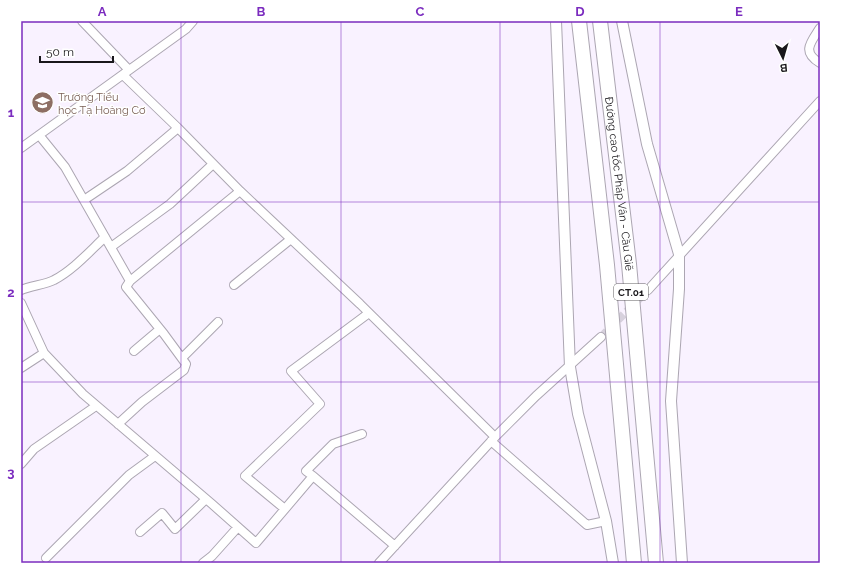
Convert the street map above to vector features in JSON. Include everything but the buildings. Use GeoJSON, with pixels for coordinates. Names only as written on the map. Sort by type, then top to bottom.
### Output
{"type":"FeatureCollection","features":[{"type":"Feature","properties":{"kind":"highway","name":"Đường cao tốc Pháp Vân - Cầu Giẽ"},"geometry":{"type":"LineString","coordinates":[[579,21],[607,265],[634,563]]}},
{"type":"Feature","properties":{"kind":"highway","name":"Đường cao tốc Pháp Vân - Cầu Giẽ"},"geometry":{"type":"LineString","coordinates":[[600,21],[629,264],[656,563]]}},
{"type":"Feature","properties":{"kind":"street"},"geometry":{"type":"LineString","coordinates":[[82,21],[126,73],[213,164],[369,313],[493,439],[587,525],[606,521]]}},
{"type":"Feature","properties":{"kind":"street"},"geometry":{"type":"LineString","coordinates":[[21,148],[186,29],[193,21]]}},
{"type":"Feature","properties":{"kind":"street"},"geometry":{"type":"LineString","coordinates":[[556,21],[570,367],[578,414],[606,521],[612,563]]}},
{"type":"Feature","properties":{"kind":"street"},"geometry":{"type":"LineString","coordinates":[[622,21],[647,144],[679,254],[679,289],[671,401],[682,563]]}},
{"type":"Feature","properties":{"kind":"street"},"geometry":{"type":"LineString","coordinates":[[820,28],[809,50],[812,58],[820,63]]}},
{"type":"Feature","properties":{"kind":"street"},"geometry":{"type":"LineString","coordinates":[[648,290],[679,254],[820,101]]}},
{"type":"Feature","properties":{"kind":"street"},"geometry":{"type":"LineString","coordinates":[[84,200],[127,171],[178,128]]}},
{"type":"Feature","properties":{"kind":"street"},"geometry":{"type":"LineString","coordinates":[[39,135],[65,166],[130,281]]}},
{"type":"Feature","properties":{"kind":"street"},"geometry":{"type":"LineString","coordinates":[[110,247],[170,204],[213,164]]}},
{"type":"Feature","properties":{"kind":"street"},"geometry":{"type":"LineString","coordinates":[[118,424],[142,402],[184,370],[186,364],[126,287],[130,281],[240,191]]}},
{"type":"Feature","properties":{"kind":"street"},"geometry":{"type":"LineString","coordinates":[[21,290],[33,285],[54,280],[74,266],[105,238]]}},
{"type":"Feature","properties":{"kind":"street"},"geometry":{"type":"LineString","coordinates":[[234,285],[291,239]]}},
{"type":"Feature","properties":{"kind":"street"},"geometry":{"type":"LineString","coordinates":[[21,303],[44,353],[83,394],[256,543],[313,476]]}},
{"type":"Feature","properties":{"kind":"street"},"geometry":{"type":"LineString","coordinates":[[285,508],[245,476],[320,404],[291,371],[369,313]]}},
{"type":"Feature","properties":{"kind":"street"},"geometry":{"type":"LineString","coordinates":[[182,358],[218,322]]}},
{"type":"Feature","properties":{"kind":"street"},"geometry":{"type":"LineString","coordinates":[[134,351],[160,329]]}},
{"type":"Feature","properties":{"kind":"street"},"geometry":{"type":"LineString","coordinates":[[379,563],[493,439],[536,396],[570,367],[601,337]]}},
{"type":"Feature","properties":{"kind":"street"},"geometry":{"type":"LineString","coordinates":[[21,368],[44,353]]}},
{"type":"Feature","properties":{"kind":"street"},"geometry":{"type":"LineString","coordinates":[[21,464],[34,449],[96,406]]}},
{"type":"Feature","properties":{"kind":"street"},"geometry":{"type":"LineString","coordinates":[[362,434],[333,444],[306,471],[395,546]]}},
{"type":"Feature","properties":{"kind":"street"},"geometry":{"type":"LineString","coordinates":[[46,558],[77,525],[129,475],[155,456]]}},
{"type":"Feature","properties":{"kind":"street"},"geometry":{"type":"LineString","coordinates":[[140,532],[162,513],[175,529],[206,499]]}},
{"type":"Feature","properties":{"kind":"street"},"geometry":{"type":"LineString","coordinates":[[203,563],[212,556],[238,527]]}},
{"type":"Feature","properties":{"kind":"tunnel"},"geometry":{"type":"LineString","coordinates":[[601,337],[648,290]]}},
{"type":"Feature","properties":{"kind":"place","name":"Trường Tiểu học Tạ Hoàng Cơ"},"geometry":{"type":"Point","coordinates":[42,103]}}]}
